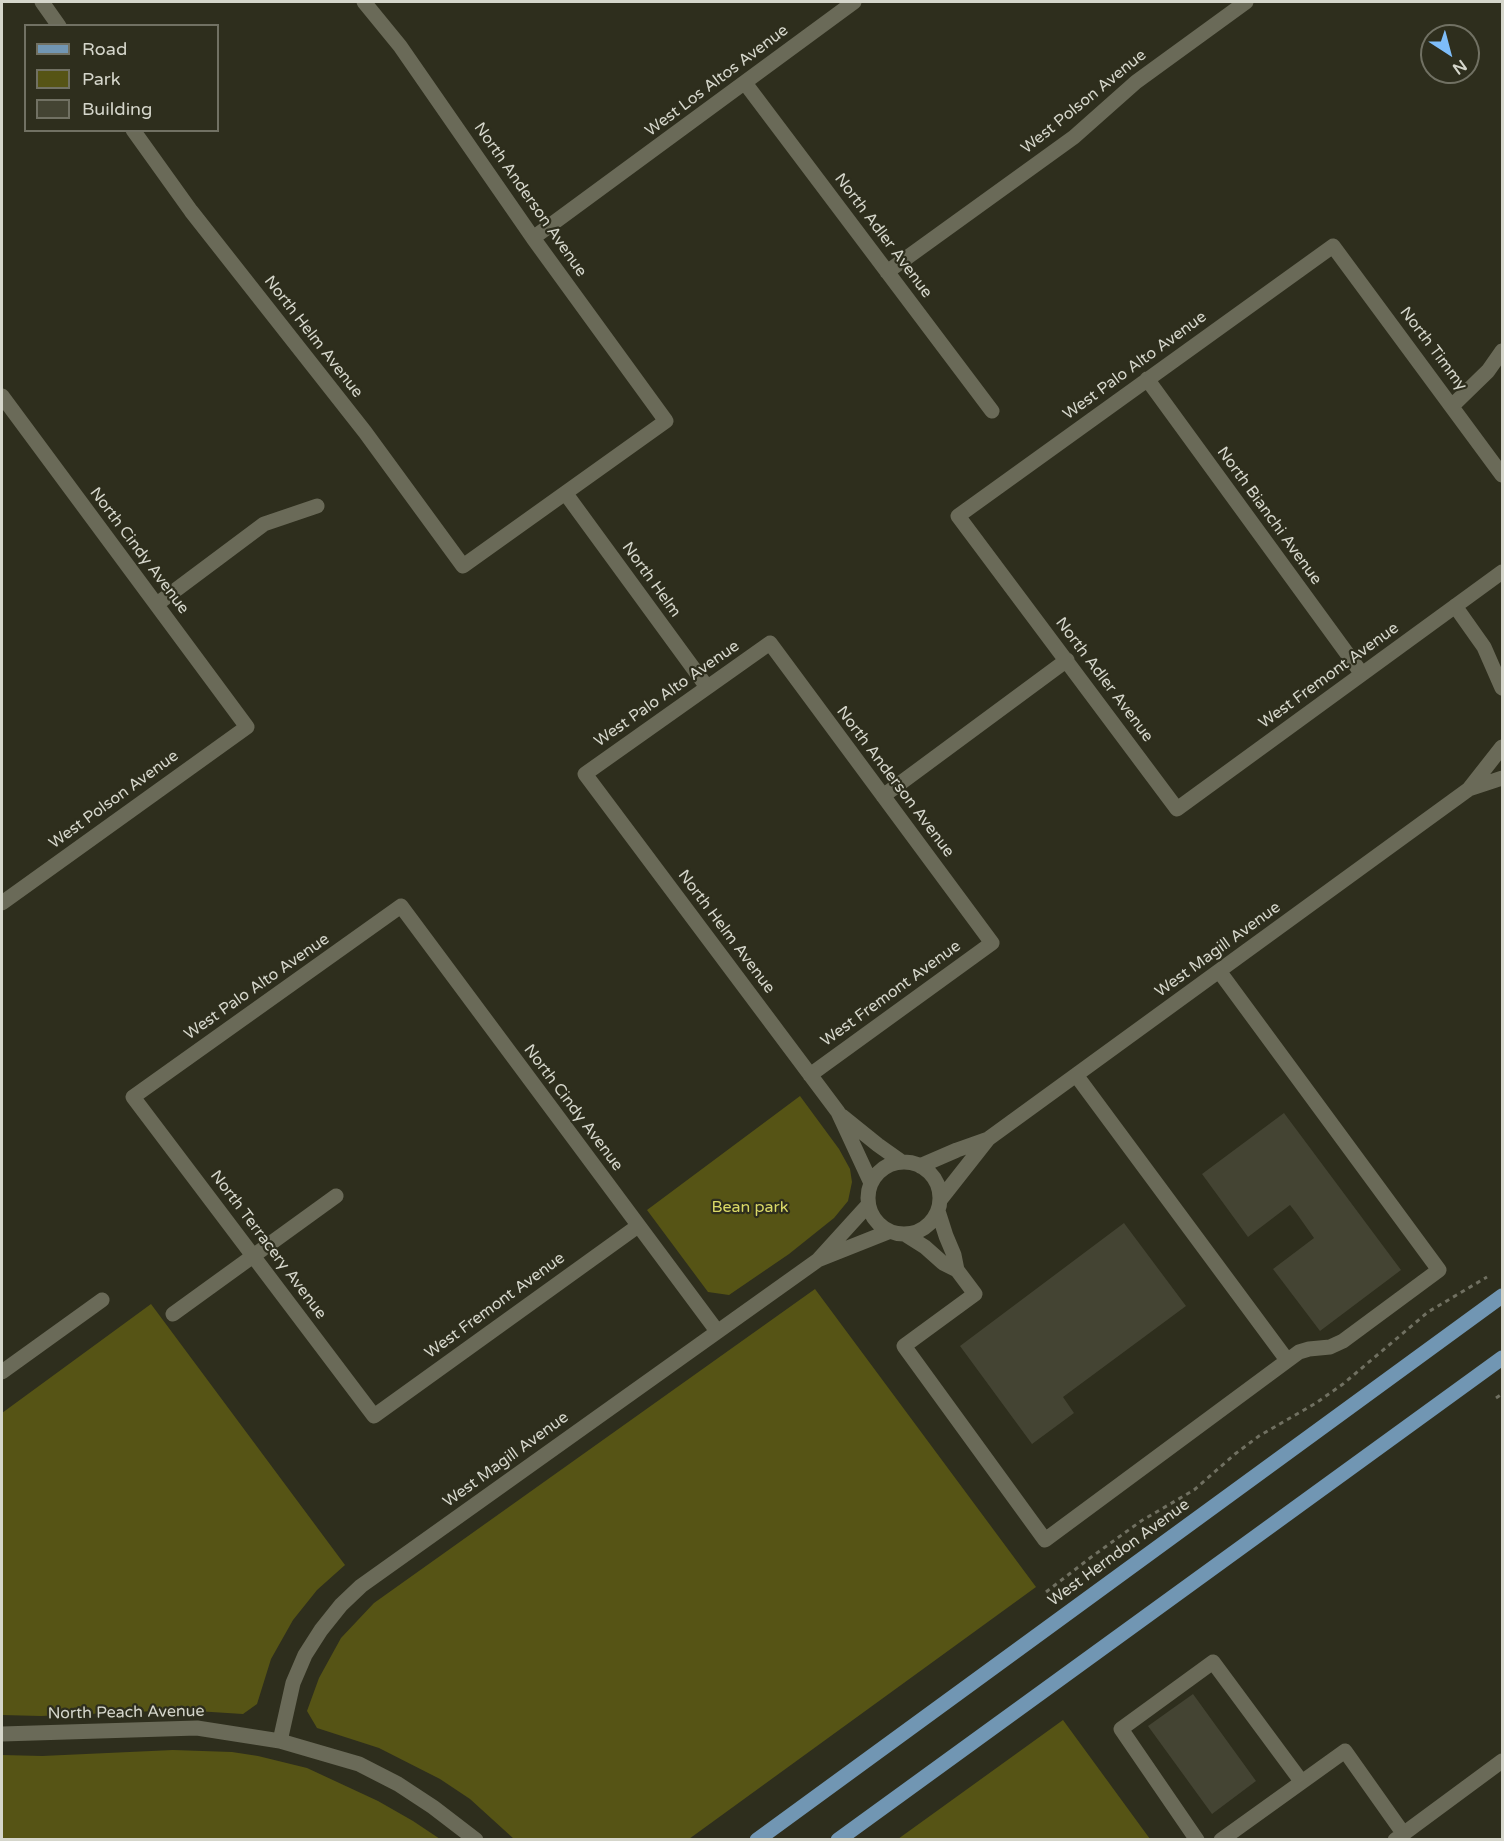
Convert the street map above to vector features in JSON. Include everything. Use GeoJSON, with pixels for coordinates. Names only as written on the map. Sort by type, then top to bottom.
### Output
{"type":"FeatureCollection","features":[{"type":"Feature","properties":{"kind":"main road","name":"West Herndon Avenue"},"geometry":{"type":"LineString","coordinates":[[757,1839],[1503,1296]]}},
{"type":"Feature","properties":{"kind":"main road"},"geometry":{"type":"LineString","coordinates":[[837,1839],[1503,1358]]}},
{"type":"Feature","properties":{"kind":"street"},"geometry":{"type":"LineString","coordinates":[[42,2],[58,24]]}},
{"type":"Feature","properties":{"kind":"street","name":"North Anderson Avenue"},"geometry":{"type":"LineString","coordinates":[[364,2],[400,46],[533,238],[666,421],[566,494]]}},
{"type":"Feature","properties":{"kind":"street","name":"West Los Altos Avenue"},"geometry":{"type":"LineString","coordinates":[[533,238],[854,2]]}},
{"type":"Feature","properties":{"kind":"street","name":"West Polson Avenue"},"geometry":{"type":"LineString","coordinates":[[887,272],[1074,137],[1136,81],[1246,2]]}},
{"type":"Feature","properties":{"kind":"street","name":"North Adler Avenue"},"geometry":{"type":"LineString","coordinates":[[745,83],[992,411]]}},
{"type":"Feature","properties":{"kind":"street","name":"North Helm Avenue"},"geometry":{"type":"LineString","coordinates":[[134,132],[191,211],[365,432],[463,566],[566,494]]}},
{"type":"Feature","properties":{"kind":"street","name":"West Palo Alto Avenue"},"geometry":{"type":"LineString","coordinates":[[958,516],[1333,246]]}},
{"type":"Feature","properties":{"kind":"street","name":"North Timmy"},"geometry":{"type":"LineString","coordinates":[[1333,246],[1503,475]]}},
{"type":"Feature","properties":{"kind":"street"},"geometry":{"type":"LineString","coordinates":[[1452,406],[1488,371],[1503,351]]}},
{"type":"Feature","properties":{"kind":"street","name":"North Bianchi Avenue"},"geometry":{"type":"LineString","coordinates":[[1148,380],[1362,674]]}},
{"type":"Feature","properties":{"kind":"street","name":"North Cindy Avenue"},"geometry":{"type":"LineString","coordinates":[[2,396],[247,726]]}},
{"type":"Feature","properties":{"kind":"street","name":"North Helm"},"geometry":{"type":"LineString","coordinates":[[566,494],[707,687]]}},
{"type":"Feature","properties":{"kind":"street"},"geometry":{"type":"LineString","coordinates":[[157,604],[264,524],[317,506]]}},
{"type":"Feature","properties":{"kind":"street","name":"North Adler Avenue"},"geometry":{"type":"LineString","coordinates":[[958,516],[1177,808]]}},
{"type":"Feature","properties":{"kind":"street","name":"West Fremont Avenue"},"geometry":{"type":"LineString","coordinates":[[1177,808],[1503,572]]}},
{"type":"Feature","properties":{"kind":"street"},"geometry":{"type":"LineString","coordinates":[[1455,606],[1484,647],[1503,688]]}},
{"type":"Feature","properties":{"kind":"street","name":"North Anderson Avenue"},"geometry":{"type":"LineString","coordinates":[[770,643],[992,943]]}},
{"type":"Feature","properties":{"kind":"street","name":"West Palo Alto Avenue"},"geometry":{"type":"LineString","coordinates":[[585,774],[770,643]]}},
{"type":"Feature","properties":{"kind":"street"},"geometry":{"type":"LineString","coordinates":[[1484,647],[1503,662]]}},
{"type":"Feature","properties":{"kind":"street"},"geometry":{"type":"LineString","coordinates":[[883,796],[1067,660]]}},
{"type":"Feature","properties":{"kind":"street","name":"West Polson Avenue"},"geometry":{"type":"LineString","coordinates":[[2,903],[247,726]]}},
{"type":"Feature","properties":{"kind":"street","name":"West Magill Avenue"},"geometry":{"type":"LineString","coordinates":[[920,1166],[988,1139],[1469,789],[1503,747]]}},
{"type":"Feature","properties":{"kind":"street","name":"North Helm Avenue"},"geometry":{"type":"LineString","coordinates":[[585,774],[838,1112],[871,1183]]}},
{"type":"Feature","properties":{"kind":"street","name":"West Magill Avenue"},"geometry":{"type":"LineString","coordinates":[[1469,789],[1503,778]]}},
{"type":"Feature","properties":{"kind":"street","name":"West Palo Alto Avenue"},"geometry":{"type":"LineString","coordinates":[[134,1097],[401,906]]}},
{"type":"Feature","properties":{"kind":"street","name":"North Cindy Avenue"},"geometry":{"type":"LineString","coordinates":[[401,906],[717,1332]]}},
{"type":"Feature","properties":{"kind":"street","name":"West Fremont Avenue"},"geometry":{"type":"LineString","coordinates":[[810,1075],[992,943]]}},
{"type":"Feature","properties":{"kind":"street"},"geometry":{"type":"LineString","coordinates":[[957,1270],[943,1263],[925,1247],[906,1235],[888,1232],[874,1221],[868,1205],[867,1193],[879,1172],[890,1165],[902,1162],[920,1166],[931,1174],[938,1186],[939,1206],[957,1270],[975,1294],[904,1346],[1045,1540],[1287,1360],[1309,1349],[1330,1347],[1343,1341],[1439,1270],[1219,971]]}},
{"type":"Feature","properties":{"kind":"street"},"geometry":{"type":"LineString","coordinates":[[1076,1075],[1287,1360]]}},
{"type":"Feature","properties":{"kind":"street","name":"North Terracery Avenue"},"geometry":{"type":"LineString","coordinates":[[134,1097],[374,1416]]}},
{"type":"Feature","properties":{"kind":"street","name":"North Helm Avenue"},"geometry":{"type":"LineString","coordinates":[[838,1112],[902,1162]]}},
{"type":"Feature","properties":{"kind":"street","name":"West Magill Avenue"},"geometry":{"type":"LineString","coordinates":[[939,1206],[988,1139]]}},
{"type":"Feature","properties":{"kind":"street"},"geometry":{"type":"LineString","coordinates":[[173,1314],[336,1196]]}},
{"type":"Feature","properties":{"kind":"street","name":"West Magill Avenue"},"geometry":{"type":"LineString","coordinates":[[280,1741],[293,1683],[305,1655],[340,1605],[361,1586],[818,1260],[868,1205]]}},
{"type":"Feature","properties":{"kind":"street"},"geometry":{"type":"LineString","coordinates":[[906,1235],[923,1230],[939,1206]]}},
{"type":"Feature","properties":{"kind":"street","name":"West Fremont Avenue"},"geometry":{"type":"LineString","coordinates":[[374,1416],[638,1226]]}},
{"type":"Feature","properties":{"kind":"street","name":"West Magill Avenue"},"geometry":{"type":"LineString","coordinates":[[818,1260],[888,1232]]}},
{"type":"Feature","properties":{"kind":"street"},"geometry":{"type":"LineString","coordinates":[[2,1372],[102,1300]]}},
{"type":"Feature","properties":{"kind":"street"},"geometry":{"type":"LineString","coordinates":[[1197,1839],[1121,1729],[1213,1662],[1301,1781]]}},
{"type":"Feature","properties":{"kind":"street","name":"North Peach Avenue"},"geometry":{"type":"LineString","coordinates":[[2,1734],[197,1728],[280,1741],[359,1764],[398,1784],[477,1839]]}},
{"type":"Feature","properties":{"kind":"street"},"geometry":{"type":"LineString","coordinates":[[1221,1839],[1346,1751],[1399,1836],[1503,1761]]}},
{"type":"Feature","properties":{"kind":"path"},"geometry":{"type":"LineString","coordinates":[[1046,1592],[1142,1521],[1194,1490],[1234,1454],[1259,1436],[1316,1403],[1343,1384],[1428,1312],[1487,1277]]}},
{"type":"Feature","properties":{"kind":"path"},"geometry":{"type":"LineString","coordinates":[[1496,1398],[1503,1395]]}},
{"type":"Feature","properties":{"kind":"green space","name":"Bean park"},"geometry":{"type":"Polygon","coordinates":[[[800,1096],[839,1149],[850,1169],[852,1182],[848,1201],[834,1218],[789,1254],[729,1295],[708,1292],[647,1210],[800,1096]]]}},
{"type":"Feature","properties":{"kind":"green space"},"geometry":{"type":"Polygon","coordinates":[[[815,1289],[1036,1587],[689,1839],[514,1839],[470,1799],[440,1779],[379,1748],[317,1728],[307,1711],[319,1678],[341,1638],[374,1603],[815,1289]]]}},
{"type":"Feature","properties":{"kind":"green space"},"geometry":{"type":"Polygon","coordinates":[[[151,1304],[345,1565],[317,1590],[293,1620],[271,1659],[257,1704],[243,1714],[180,1710],[41,1716],[2,1715],[2,1413],[151,1304]]]}},
{"type":"Feature","properties":{"kind":"green space"},"geometry":{"type":"Polygon","coordinates":[[[1063,1720],[1150,1839],[898,1839],[1063,1720]]]}},
{"type":"Feature","properties":{"kind":"green space"},"geometry":{"type":"Polygon","coordinates":[[[173,1750],[232,1752],[307,1768],[378,1801],[440,1839],[2,1839],[2,1755],[42,1756],[173,1750]]]}},
{"type":"Feature","properties":{"kind":"building"},"geometry":{"type":"Polygon","coordinates":[[[1284,1113],[1401,1270],[1320,1331],[1273,1269],[1314,1238],[1297,1214],[1290,1205],[1248,1237],[1202,1174],[1284,1113]]]}},
{"type":"Feature","properties":{"kind":"building"},"geometry":{"type":"Polygon","coordinates":[[[1124,1223],[1186,1306],[1063,1397],[1074,1413],[1032,1444],[960,1346],[1124,1223]]]}},
{"type":"Feature","properties":{"kind":"building"},"geometry":{"type":"Polygon","coordinates":[[[1193,1694],[1256,1781],[1212,1814],[1148,1726],[1193,1694]]]}}]}
